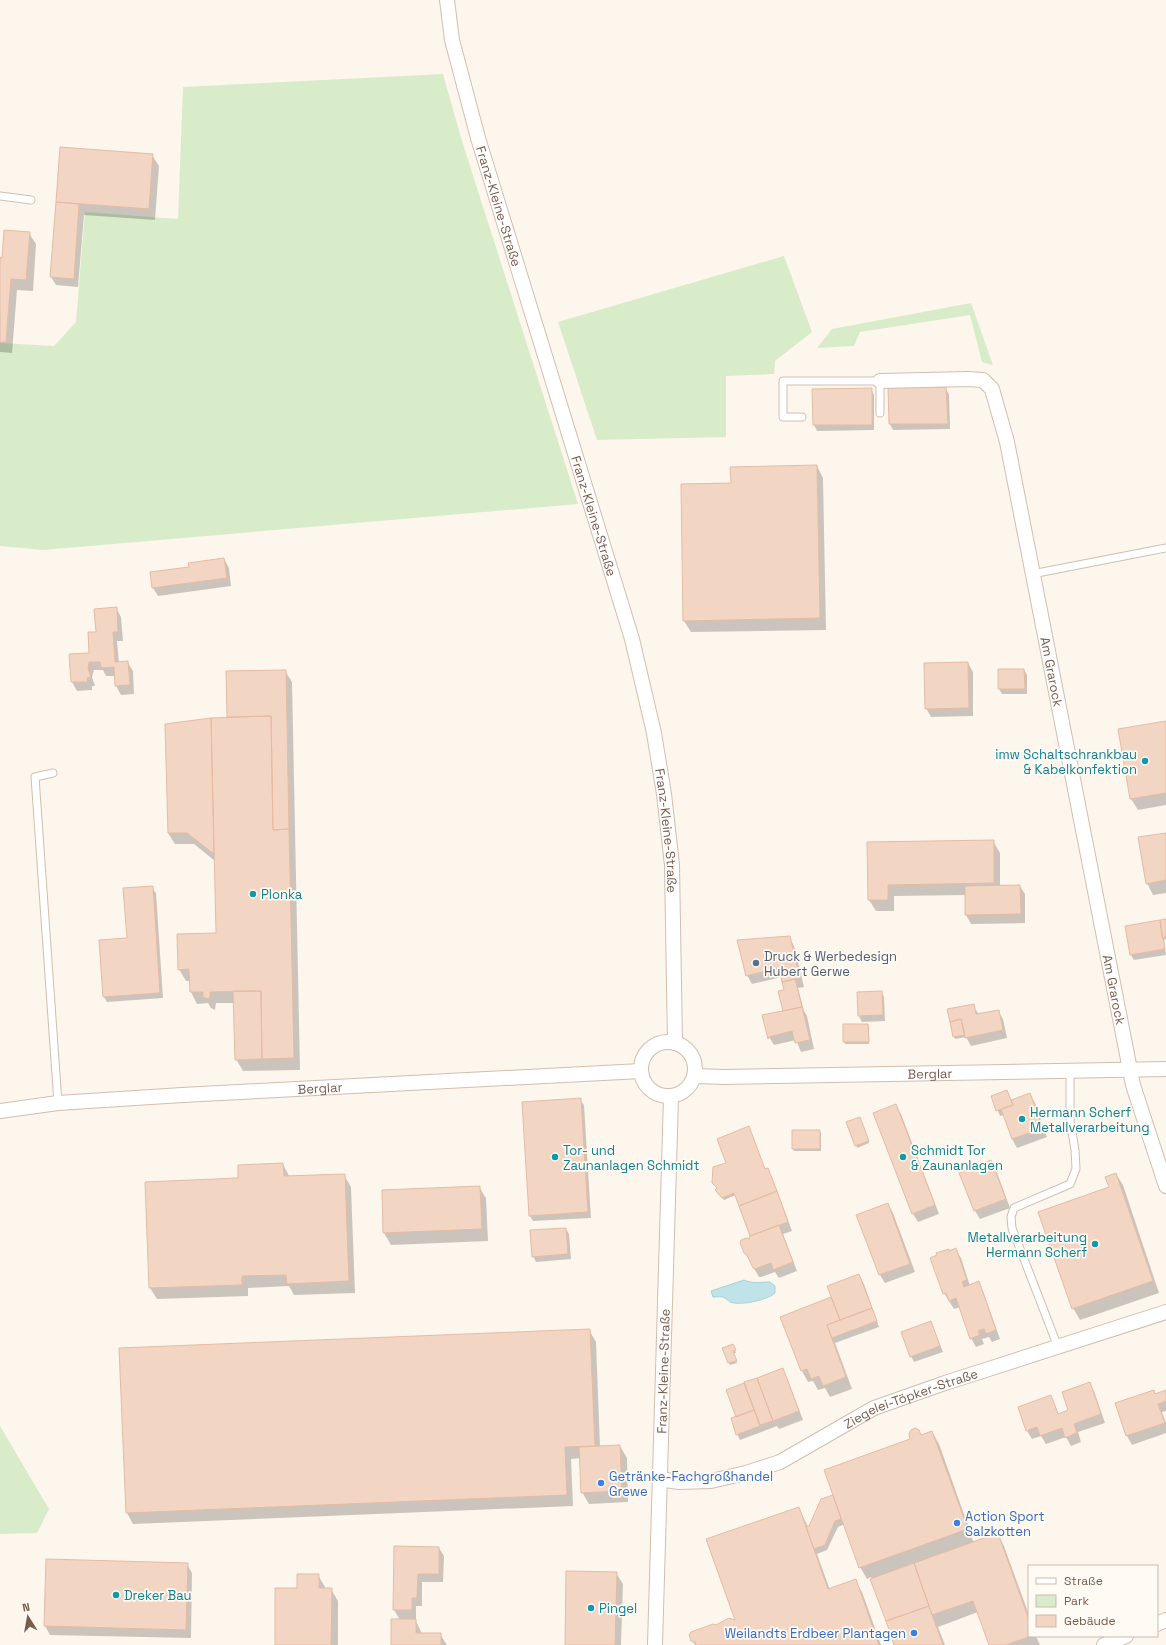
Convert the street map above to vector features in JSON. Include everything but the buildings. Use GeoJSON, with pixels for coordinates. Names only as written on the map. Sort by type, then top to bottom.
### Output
{"type":"FeatureCollection","features":[{"type":"Feature","properties":{"kind":"street","name":"Franz-Kleine-Straße"},"geometry":{"type":"LineString","coordinates":[[447,0],[452,40],[478,138],[621,604],[646,692],[664,794],[672,866],[675,1043]]}},
{"type":"Feature","properties":{"kind":"street","name":"Am Grarock"},"geometry":{"type":"LineString","coordinates":[[880,381],[983,380],[992,389],[1007,442],[1130,1070],[1166,1186]]}},
{"type":"Feature","properties":{"kind":"street"},"geometry":{"type":"LineString","coordinates":[[675,1043],[686,1049],[693,1058],[695,1076],[687,1089],[679,1094],[662,1096],[654,1093],[647,1087],[641,1070],[642,1062],[651,1048],[659,1044],[675,1043]]}},
{"type":"Feature","properties":{"kind":"street","name":"Berglar"},"geometry":{"type":"LineString","coordinates":[[695,1076],[732,1077],[1166,1069]]}},
{"type":"Feature","properties":{"kind":"street","name":"Berglar"},"geometry":{"type":"LineString","coordinates":[[0,1111],[58,1103],[641,1070]]}},
{"type":"Feature","properties":{"kind":"street","name":"Franz-Kleine-Straße"},"geometry":{"type":"LineString","coordinates":[[655,1645],[671,1096]]}},
{"type":"Feature","properties":{"kind":"street","name":"Ziegelei-Töpker-Straße"},"geometry":{"type":"LineString","coordinates":[[659,1479],[679,1482],[711,1481],[746,1473],[780,1462],[874,1408],[945,1383],[1166,1312]]}},
{"type":"Feature","properties":{"kind":"street"},"geometry":{"type":"LineString","coordinates":[[1104,1645],[1124,1637]]}},
{"type":"Feature","properties":{"kind":"lane"},"geometry":{"type":"LineString","coordinates":[[0,196],[31,200]]}},
{"type":"Feature","properties":{"kind":"lane"},"geometry":{"type":"LineString","coordinates":[[802,417],[783,417],[783,382],[880,381],[880,413]]}},
{"type":"Feature","properties":{"kind":"lane"},"geometry":{"type":"LineString","coordinates":[[1032,574],[1166,548]]}},
{"type":"Feature","properties":{"kind":"lane"},"geometry":{"type":"LineString","coordinates":[[52,773],[35,777],[58,1103]]}},
{"type":"Feature","properties":{"kind":"lane"},"geometry":{"type":"LineString","coordinates":[[1058,1347],[1012,1228],[1011,1217],[1014,1208],[1070,1184],[1076,1169],[1075,1150],[1070,1120],[1070,1070]]}},
{"type":"Feature","properties":{"kind":"green space"},"geometry":{"type":"Polygon","coordinates":[[[443,74],[462,141],[578,504],[43,550],[0,546],[0,343],[54,346],[76,322],[85,212],[178,219],[183,87],[443,74]]]}},
{"type":"Feature","properties":{"kind":"green space"},"geometry":{"type":"Polygon","coordinates":[[[784,256],[812,332],[775,361],[774,374],[726,376],[726,437],[597,440],[558,322],[784,256]]]}},
{"type":"Feature","properties":{"kind":"green space"},"geometry":{"type":"Polygon","coordinates":[[[971,303],[993,365],[982,362],[970,315],[860,332],[854,346],[817,348],[832,329],[971,303]]]}},
{"type":"Feature","properties":{"kind":"green space"},"geometry":{"type":"Polygon","coordinates":[[[0,1426],[49,1509],[37,1533],[0,1534],[0,1426]]]}},
{"type":"Feature","properties":{"kind":"water"},"geometry":{"type":"Polygon","coordinates":[[[744,1280],[754,1282],[770,1282],[775,1286],[775,1293],[766,1298],[747,1303],[735,1303],[730,1302],[726,1298],[713,1297],[711,1291],[744,1280]]]}},
{"type":"Feature","properties":{"kind":"place","name":"imw Schaltschrankbau & Kabelkonfektion"},"geometry":{"type":"Point","coordinates":[1145,761]}},
{"type":"Feature","properties":{"kind":"place","name":"Plonka"},"geometry":{"type":"Point","coordinates":[253,894]}},
{"type":"Feature","properties":{"kind":"place","name":"Druck & Werbedesign Hubert Gerwe"},"geometry":{"type":"Point","coordinates":[756,963]}},
{"type":"Feature","properties":{"kind":"place","name":"Hermann Scherf Metallverarbeitung"},"geometry":{"type":"Point","coordinates":[1022,1119]}},
{"type":"Feature","properties":{"kind":"place","name":"Tor- und Zaunanlagen Schmidt"},"geometry":{"type":"Point","coordinates":[555,1157]}},
{"type":"Feature","properties":{"kind":"place","name":"Schmidt Tor & Zaunanlagen"},"geometry":{"type":"Point","coordinates":[903,1157]}},
{"type":"Feature","properties":{"kind":"place","name":"Metallverarbeitung Hermann Scherf"},"geometry":{"type":"Point","coordinates":[1095,1244]}},
{"type":"Feature","properties":{"kind":"place","name":"Getränke-Fachgroßhandel Grewe"},"geometry":{"type":"Point","coordinates":[601,1483]}},
{"type":"Feature","properties":{"kind":"place","name":"Action Sport Salzkotten"},"geometry":{"type":"Point","coordinates":[957,1523]}},
{"type":"Feature","properties":{"kind":"place","name":"Dreker Bau"},"geometry":{"type":"Point","coordinates":[116,1595]}},
{"type":"Feature","properties":{"kind":"place","name":"Pingel"},"geometry":{"type":"Point","coordinates":[591,1608]}},
{"type":"Feature","properties":{"kind":"place","name":"Weilandts Erdbeer Plantagen"},"geometry":{"type":"Point","coordinates":[914,1633]}}]}
